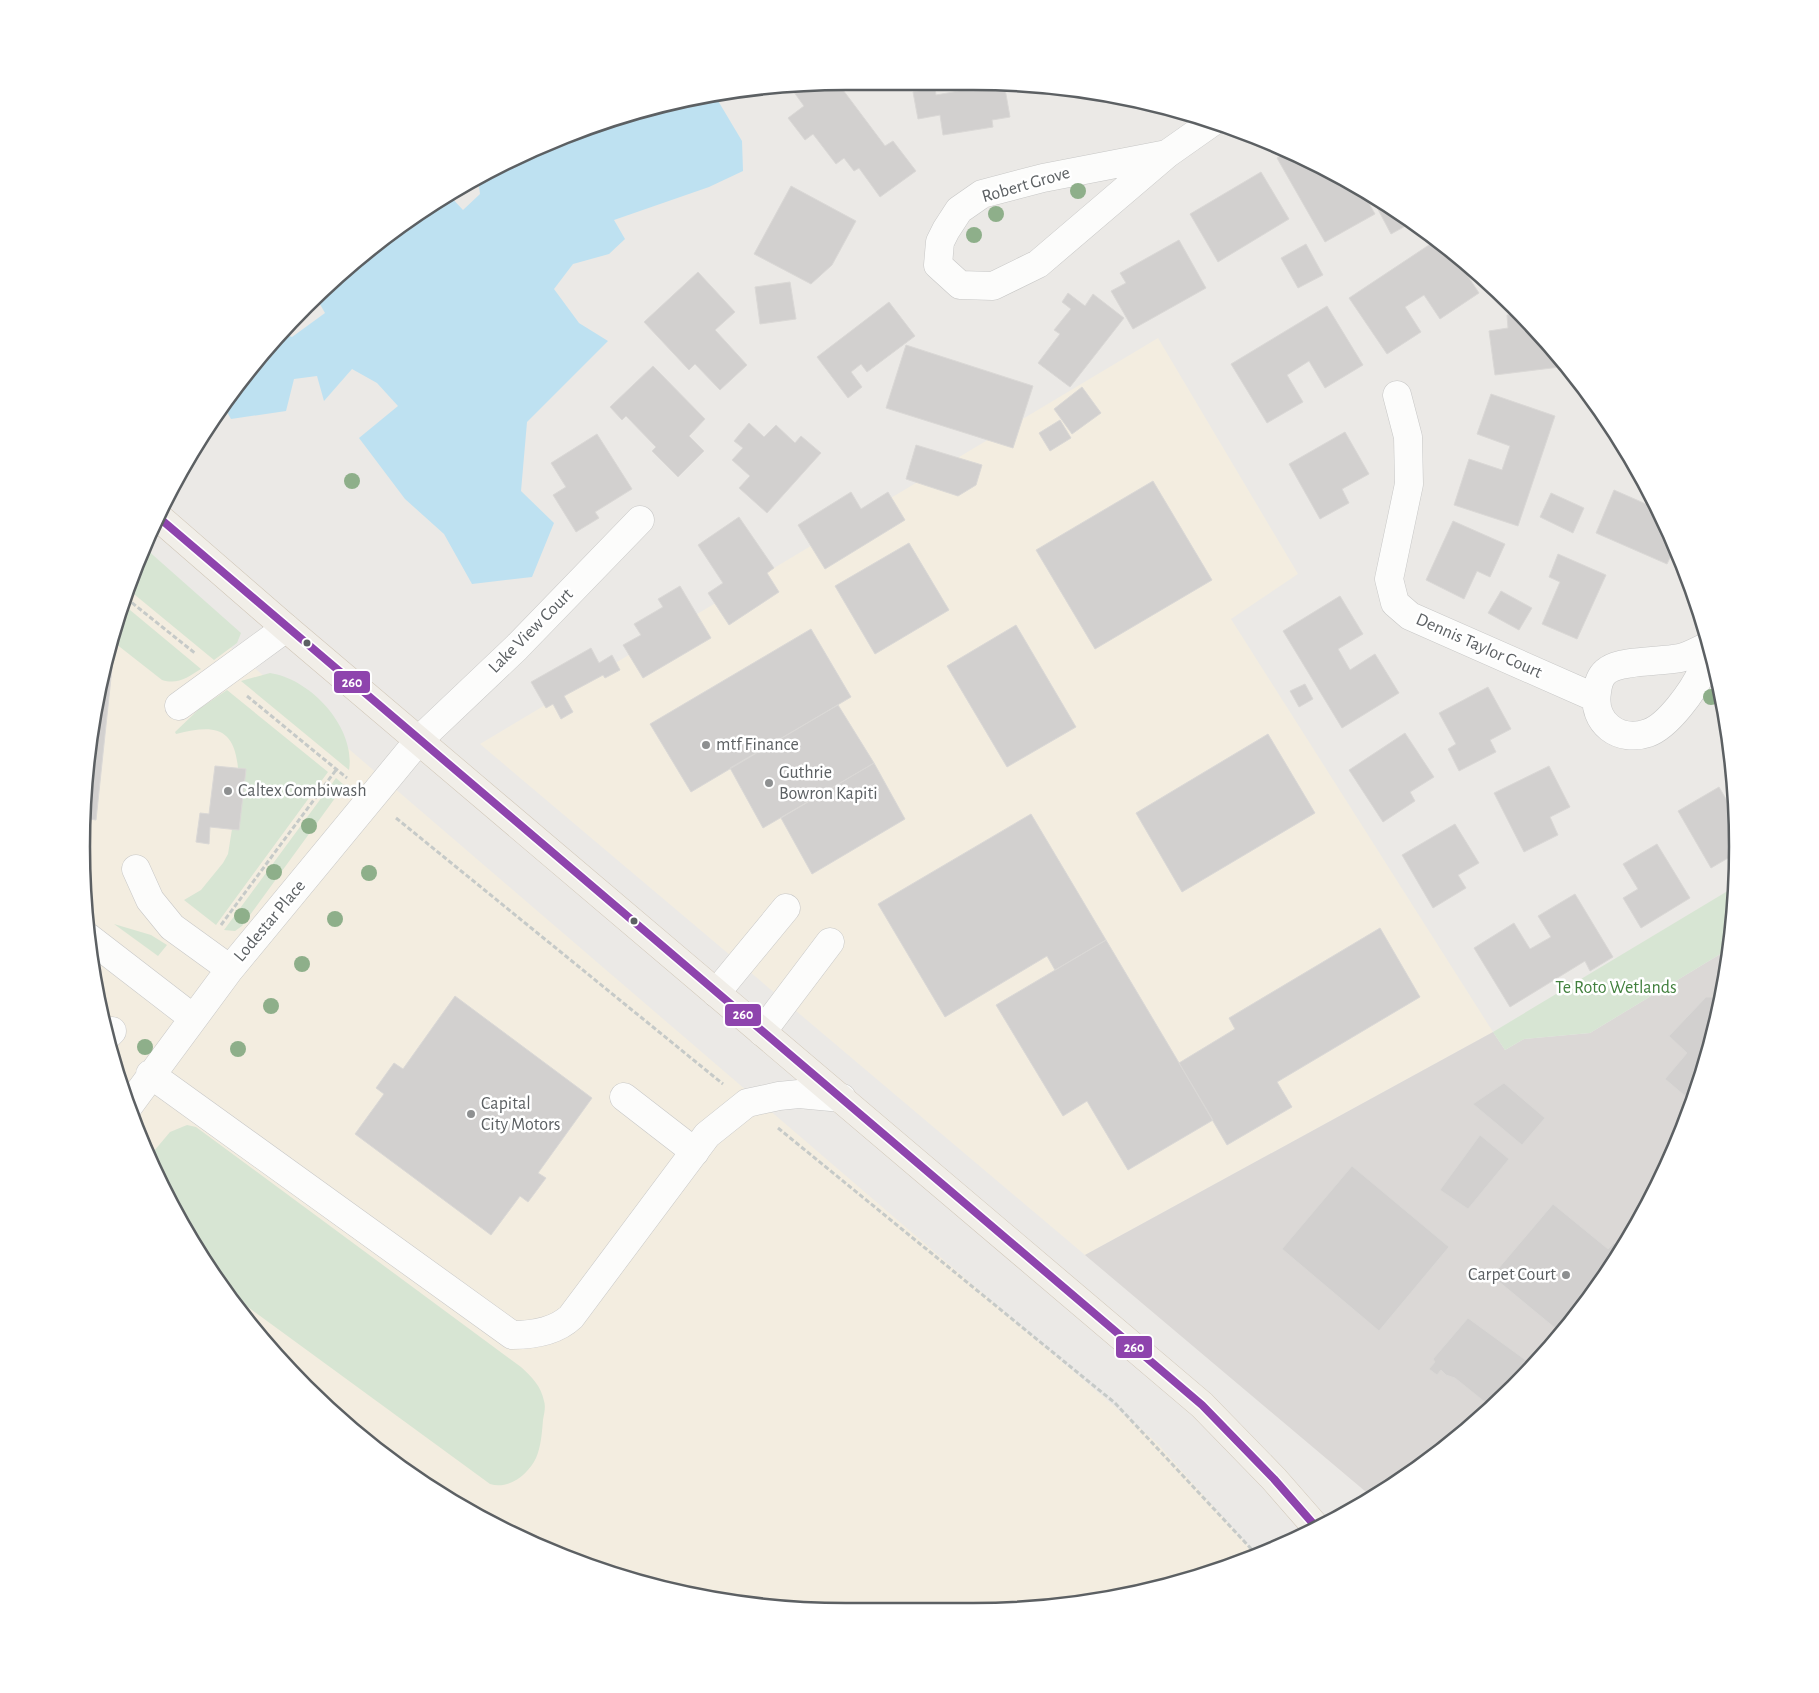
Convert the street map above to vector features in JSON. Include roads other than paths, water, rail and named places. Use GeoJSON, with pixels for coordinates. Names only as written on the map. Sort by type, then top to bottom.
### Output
{"type":"FeatureCollection","features":[{"type":"Feature","properties":{"kind":"main road"},"geometry":{"type":"LineString","coordinates":[[164,522],[286,628],[1202,1405],[1274,1479],[1312,1522]]}},
{"type":"Feature","properties":{"kind":"street","name":"Robert Grove"},"geometry":{"type":"LineString","coordinates":[[1167,154],[1043,178],[982,194],[960,210],[946,230],[940,242],[938,265],[960,285],[992,286],[1038,264],[1167,154],[1205,127]]}},
{"type":"Feature","properties":{"kind":"street","name":"Dennis Taylor Court"},"geometry":{"type":"LineString","coordinates":[[1397,394],[1408,437],[1409,484],[1389,579],[1395,603],[1410,616],[1596,698]]}},
{"type":"Feature","properties":{"kind":"street","name":"Lake View Court"},"geometry":{"type":"LineString","coordinates":[[419,740],[516,648],[640,520]]}},
{"type":"Feature","properties":{"kind":"street"},"geometry":{"type":"LineString","coordinates":[[179,706],[286,628]]}},
{"type":"Feature","properties":{"kind":"street"},"geometry":{"type":"LineString","coordinates":[[1702,649],[1682,657],[1609,669],[1598,680],[1595,710],[1602,721],[1612,729],[1629,735],[1648,733],[1662,724],[1684,700],[1702,670],[1705,659]]}},
{"type":"Feature","properties":{"kind":"street","name":"Lodestar Place"},"geometry":{"type":"LineString","coordinates":[[133,1099],[150,1074],[230,969],[419,740]]}},
{"type":"Feature","properties":{"kind":"street"},"geometry":{"type":"LineString","coordinates":[[136,870],[150,900],[172,927],[230,969]]}},
{"type":"Feature","properties":{"kind":"street"},"geometry":{"type":"LineString","coordinates":[[716,993],[786,908]]}},
{"type":"Feature","properties":{"kind":"street"},"geometry":{"type":"LineString","coordinates":[[762,1032],[830,942]]}},
{"type":"Feature","properties":{"kind":"street"},"geometry":{"type":"LineString","coordinates":[[96,943],[193,1018]]}},
{"type":"Feature","properties":{"kind":"street"},"geometry":{"type":"LineString","coordinates":[[150,1074],[512,1335],[534,1335],[563,1325],[571,1317],[701,1143],[747,1103],[799,1094],[842,1098]]}},
{"type":"Feature","properties":{"kind":"street"},"geometry":{"type":"LineString","coordinates":[[624,1097],[701,1143]]}},
{"type":"Feature","properties":{"kind":"water"},"geometry":{"type":"Polygon","coordinates":[[[718,101],[742,141],[743,171],[709,187],[614,220],[625,239],[609,254],[573,264],[554,289],[579,323],[608,341],[527,422],[521,491],[554,523],[532,577],[472,584],[444,534],[405,499],[359,438],[398,406],[377,383],[352,369],[324,401],[317,376],[294,379],[286,411],[231,419],[227,412],[246,386],[289,336],[292,337],[325,313],[320,304],[348,278],[386,246],[426,217],[454,200],[463,210],[480,194],[479,185],[557,148],[603,130],[699,105],[718,101]]]}},
{"type":"Feature","properties":{"kind":"place","name":"mtf Finance"},"geometry":{"type":"Point","coordinates":[706,745]}},
{"type":"Feature","properties":{"kind":"place","name":"Guthrie Bowron Kapiti"},"geometry":{"type":"Point","coordinates":[769,783]}},
{"type":"Feature","properties":{"kind":"place","name":"Caltex Combiwash"},"geometry":{"type":"Point","coordinates":[228,791]}},
{"type":"Feature","properties":{"kind":"place","name":"Capital City Motors"},"geometry":{"type":"Point","coordinates":[471,1114]}},
{"type":"Feature","properties":{"kind":"place","name":"Carpet Court"},"geometry":{"type":"Point","coordinates":[1566,1275]}},
{"type":"Feature","properties":{"kind":"park label","name":"Te Roto Wetlands"},"geometry":{"type":"Point","coordinates":[1616,988]}}]}
